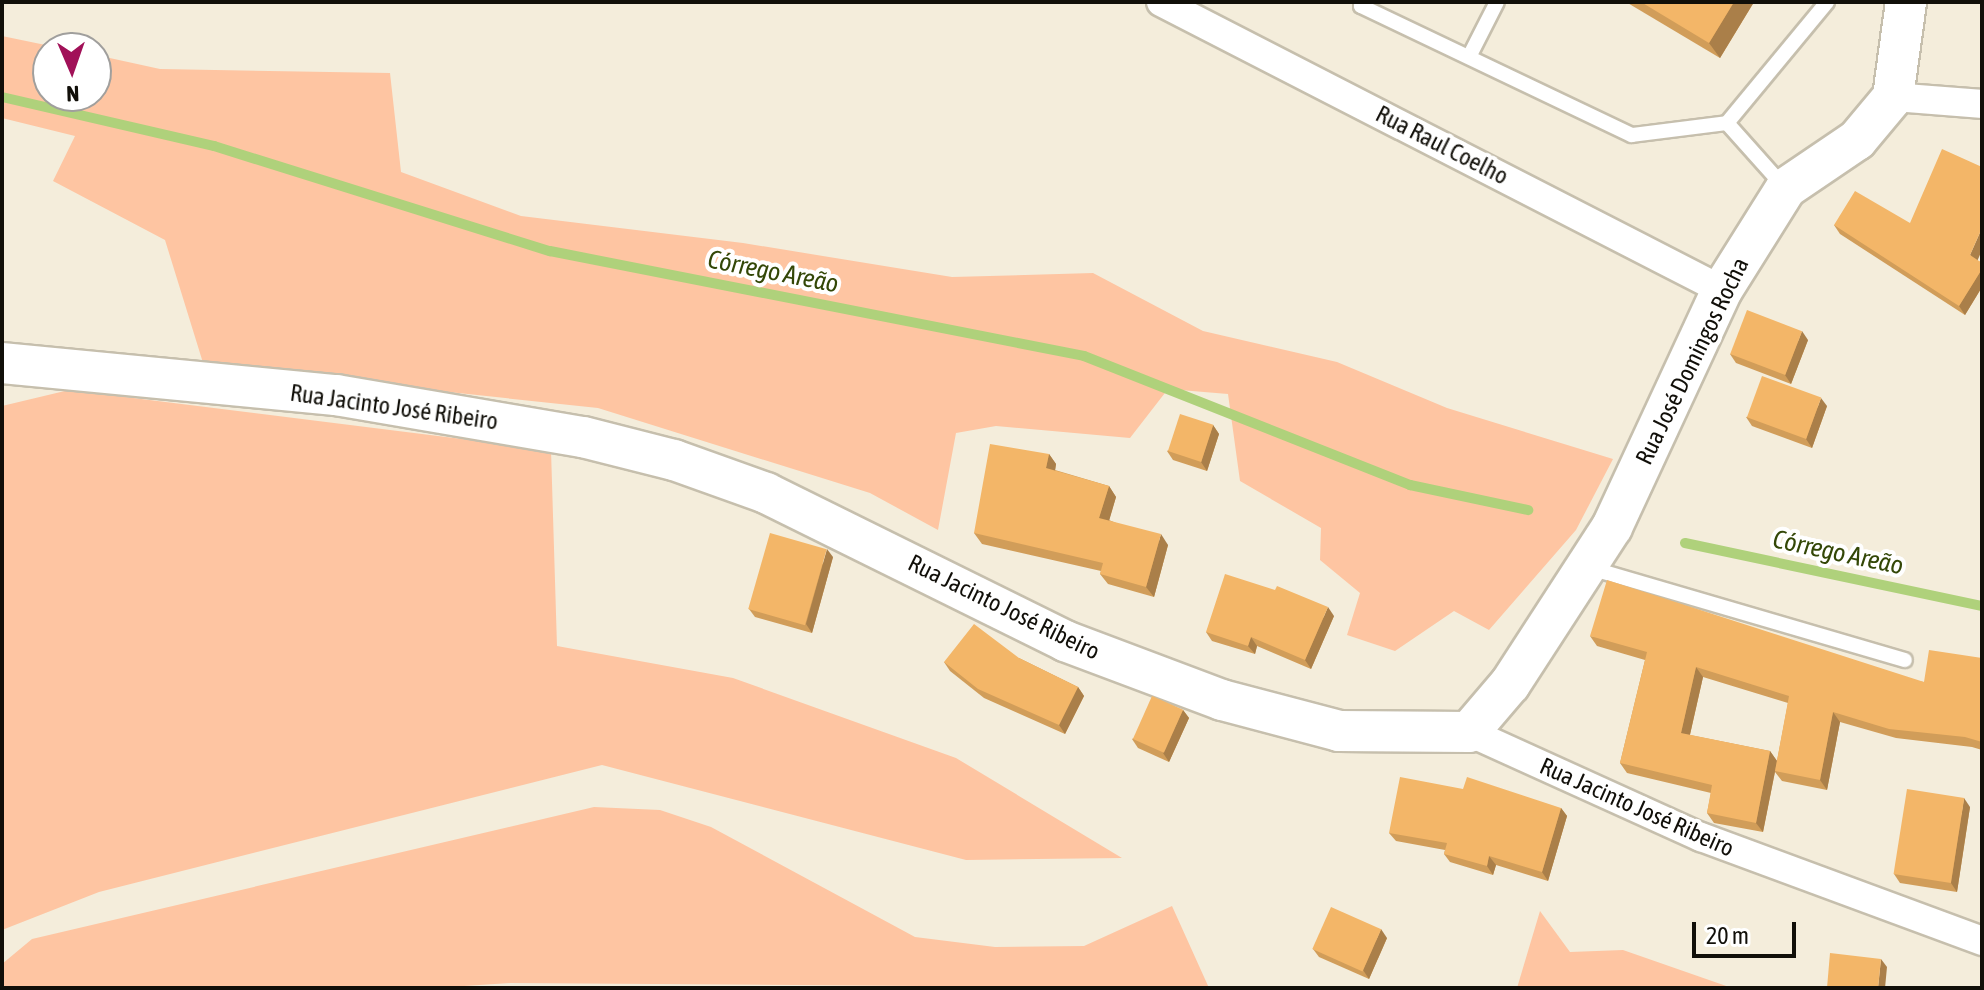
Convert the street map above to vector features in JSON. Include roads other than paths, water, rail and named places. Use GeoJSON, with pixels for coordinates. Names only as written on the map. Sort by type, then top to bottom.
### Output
{"type":"FeatureCollection","features":[{"type":"Feature","properties":{"kind":"street","name":"Rua Raul Coelho"},"geometry":{"type":"LineString","coordinates":[[1161,2],[1722,290]]}},
{"type":"Feature","properties":{"kind":"street"},"geometry":{"type":"LineString","coordinates":[[1906,2],[1893,97],[1982,104]]}},
{"type":"Feature","properties":{"kind":"street","name":"Rua José Domingos Rocha"},"geometry":{"type":"LineString","coordinates":[[1469,732],[1510,684],[1612,527],[1722,290],[1786,188],[1857,140],[1893,97]]}},
{"type":"Feature","properties":{"kind":"street","name":"Rua Jacinto José Ribeiro"},"geometry":{"type":"LineString","coordinates":[[2,363],[336,395],[583,437],[674,460],[766,493],[1065,641],[1222,700],[1339,731],[1469,732],[1701,837],[1982,941]]}},
{"type":"Feature","properties":{"kind":"lane"},"geometry":{"type":"LineString","coordinates":[[1364,2],[1361,6],[1470,55],[1632,135],[1727,123],[1827,2]]}},
{"type":"Feature","properties":{"kind":"lane"},"geometry":{"type":"LineString","coordinates":[[1470,55],[1497,2]]}},
{"type":"Feature","properties":{"kind":"lane"},"geometry":{"type":"LineString","coordinates":[[1727,123],[1786,188]]}},
{"type":"Feature","properties":{"kind":"lane"},"geometry":{"type":"LineString","coordinates":[[1586,567],[1905,660]]}},
{"type":"Feature","properties":{"kind":"waterway","name":"Córrego Areão"},"geometry":{"type":"LineString","coordinates":[[2,97],[214,146],[550,251],[1084,356],[1410,485],[1528,510]]}},
{"type":"Feature","properties":{"kind":"waterway","name":"Córrego Areão"},"geometry":{"type":"LineString","coordinates":[[1685,543],[1982,606]]}}]}
